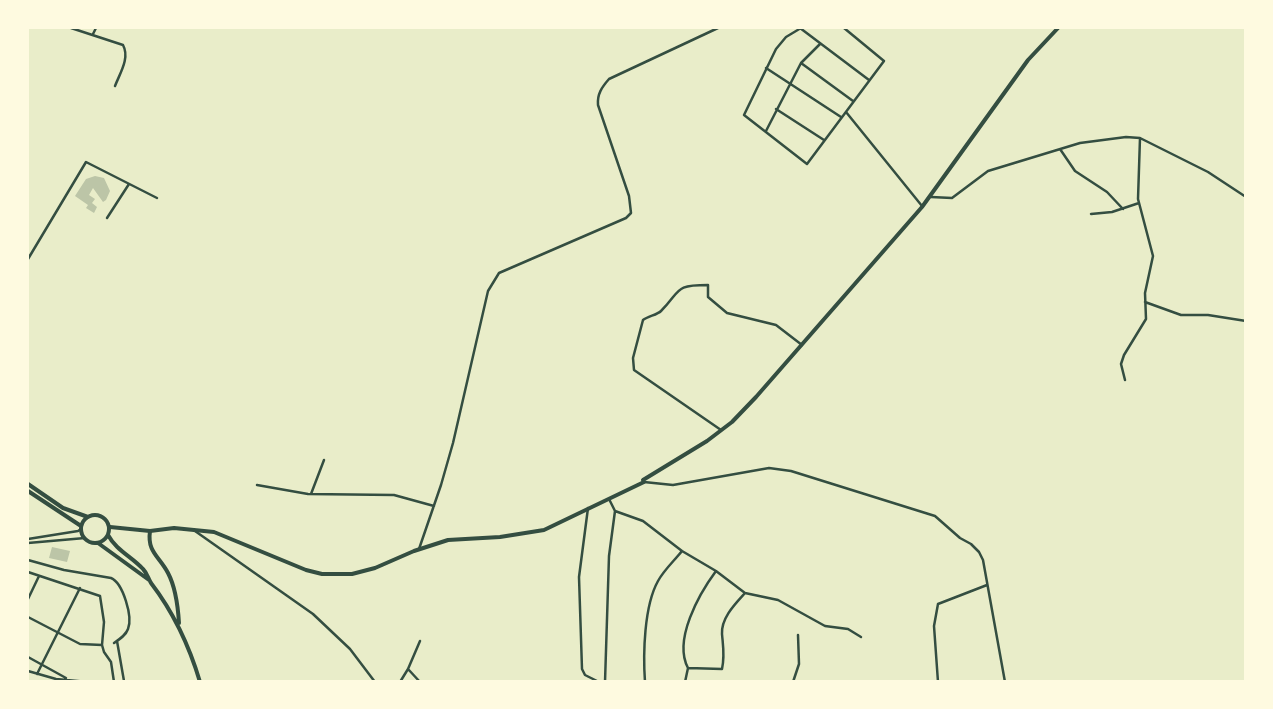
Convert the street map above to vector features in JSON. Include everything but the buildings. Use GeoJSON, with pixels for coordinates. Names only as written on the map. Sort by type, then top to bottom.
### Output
{"type":"FeatureCollection","features":[{"type":"Feature","properties":{"kind":"main road"},"geometry":{"type":"LineString","coordinates":[[28,484],[63,508],[88,517],[96,515],[103,517],[110,527],[150,531],[174,528],[214,532],[322,574],[352,574],[375,568],[419,549],[448,540],[500,537],[544,530],[580,515],[588,508],[644,482],[643,480],[707,442],[756,397],[922,207],[1028,60],[1058,28]]}},
{"type":"Feature","properties":{"kind":"main road"},"geometry":{"type":"LineString","coordinates":[[28,491],[81,527],[85,538],[97,543],[149,580]]}},
{"type":"Feature","properties":{"kind":"main road"},"geometry":{"type":"LineString","coordinates":[[81,527],[88,517]]}},
{"type":"Feature","properties":{"kind":"main road"},"geometry":{"type":"LineString","coordinates":[[97,543],[104,540],[110,527]]}},
{"type":"Feature","properties":{"kind":"main road"},"geometry":{"type":"LineString","coordinates":[[150,531],[150,549],[169,574],[175,590],[179,626]]}},
{"type":"Feature","properties":{"kind":"main road"},"geometry":{"type":"LineString","coordinates":[[108,534],[114,544],[145,571],[149,580],[167,603],[179,626],[200,682]]}},
{"type":"Feature","properties":{"kind":"street"},"geometry":{"type":"LineString","coordinates":[[71,28],[123,45],[126,51],[115,86]]}},
{"type":"Feature","properties":{"kind":"street"},"geometry":{"type":"LineString","coordinates":[[93,34],[96,28]]}},
{"type":"Feature","properties":{"kind":"street"},"geometry":{"type":"LineString","coordinates":[[419,549],[453,443],[488,291],[494,278],[517,264],[626,218],[631,213],[629,196],[598,105],[599,93],[603,85],[609,79],[621,73],[718,28]]}},
{"type":"Feature","properties":{"kind":"street"},"geometry":{"type":"LineString","coordinates":[[844,28],[884,60],[807,164],[744,115],[776,49],[786,37],[800,28],[869,80]]}},
{"type":"Feature","properties":{"kind":"street"},"geometry":{"type":"LineString","coordinates":[[766,131],[801,63],[820,44]]}},
{"type":"Feature","properties":{"kind":"street"},"geometry":{"type":"LineString","coordinates":[[801,63],[853,102]]}},
{"type":"Feature","properties":{"kind":"street"},"geometry":{"type":"LineString","coordinates":[[766,68],[840,117]]}},
{"type":"Feature","properties":{"kind":"street"},"geometry":{"type":"LineString","coordinates":[[776,109],[824,140]]}},
{"type":"Feature","properties":{"kind":"street"},"geometry":{"type":"LineString","coordinates":[[846,112],[922,207]]}},
{"type":"Feature","properties":{"kind":"street"},"geometry":{"type":"LineString","coordinates":[[929,197],[952,198],[988,171],[1060,149],[1080,143],[1126,137],[1140,138],[1208,172],[1246,197]]}},
{"type":"Feature","properties":{"kind":"street"},"geometry":{"type":"LineString","coordinates":[[1125,380],[1121,364],[1124,355],[1146,319],[1145,293],[1153,256],[1139,204],[1140,138]]}},
{"type":"Feature","properties":{"kind":"street"},"geometry":{"type":"LineString","coordinates":[[1060,149],[1075,171],[1107,192],[1123,209]]}},
{"type":"Feature","properties":{"kind":"street"},"geometry":{"type":"LineString","coordinates":[[28,259],[86,162],[157,198]]}},
{"type":"Feature","properties":{"kind":"street"},"geometry":{"type":"LineString","coordinates":[[107,218],[129,184]]}},
{"type":"Feature","properties":{"kind":"street"},"geometry":{"type":"LineString","coordinates":[[1091,214],[1112,212],[1139,204]]}},
{"type":"Feature","properties":{"kind":"street"},"geometry":{"type":"LineString","coordinates":[[722,430],[634,370],[633,358],[643,320],[660,312],[678,289],[688,285],[708,285],[708,297],[727,313],[776,325],[802,345]]}},
{"type":"Feature","properties":{"kind":"street"},"geometry":{"type":"LineString","coordinates":[[1145,302],[1181,315],[1208,315],[1246,321]]}},
{"type":"Feature","properties":{"kind":"street"},"geometry":{"type":"LineString","coordinates":[[311,494],[324,460]]}},
{"type":"Feature","properties":{"kind":"street"},"geometry":{"type":"LineString","coordinates":[[644,482],[673,485],[724,474],[769,468],[791,471],[935,516],[979,552],[983,560],[1005,682]]}},
{"type":"Feature","properties":{"kind":"street"},"geometry":{"type":"LineString","coordinates":[[257,485],[311,494],[365,493],[394,495],[434,506]]}},
{"type":"Feature","properties":{"kind":"street"},"geometry":{"type":"LineString","coordinates":[[605,682],[609,556],[615,511],[609,499]]}},
{"type":"Feature","properties":{"kind":"street"},"geometry":{"type":"LineString","coordinates":[[588,508],[579,577],[582,669],[585,675],[599,682]]}},
{"type":"Feature","properties":{"kind":"street"},"geometry":{"type":"LineString","coordinates":[[615,511],[643,522],[745,593],[778,600],[824,626],[848,629],[862,637]]}},
{"type":"Feature","properties":{"kind":"street"},"geometry":{"type":"LineString","coordinates":[[28,539],[78,532],[81,527]]}},
{"type":"Feature","properties":{"kind":"street"},"geometry":{"type":"LineString","coordinates":[[192,529],[314,614],[350,649],[375,682]]}},
{"type":"Feature","properties":{"kind":"street"},"geometry":{"type":"LineString","coordinates":[[28,543],[85,538]]}},
{"type":"Feature","properties":{"kind":"street"},"geometry":{"type":"LineString","coordinates":[[645,682],[646,636],[652,594],[658,581],[682,550]]}},
{"type":"Feature","properties":{"kind":"street"},"geometry":{"type":"LineString","coordinates":[[28,560],[64,570],[111,578],[118,581],[122,587],[130,622],[126,634],[116,642],[124,681]]}},
{"type":"Feature","properties":{"kind":"street"},"geometry":{"type":"LineString","coordinates":[[685,682],[688,668],[685,661],[690,617],[700,593],[716,571]]}},
{"type":"Feature","properties":{"kind":"street"},"geometry":{"type":"LineString","coordinates":[[28,572],[99,595],[104,622],[102,645],[111,662],[114,682]]}},
{"type":"Feature","properties":{"kind":"street"},"geometry":{"type":"LineString","coordinates":[[28,599],[39,576]]}},
{"type":"Feature","properties":{"kind":"street"},"geometry":{"type":"LineString","coordinates":[[938,682],[934,626],[938,604],[987,585]]}},
{"type":"Feature","properties":{"kind":"street"},"geometry":{"type":"LineString","coordinates":[[37,674],[60,632],[80,588]]}},
{"type":"Feature","properties":{"kind":"street"},"geometry":{"type":"LineString","coordinates":[[688,668],[722,669],[725,657],[722,632],[724,622],[733,606],[745,593]]}},
{"type":"Feature","properties":{"kind":"street"},"geometry":{"type":"LineString","coordinates":[[28,617],[80,644],[102,645]]}},
{"type":"Feature","properties":{"kind":"street"},"geometry":{"type":"LineString","coordinates":[[793,682],[798,664],[798,635]]}},
{"type":"Feature","properties":{"kind":"street"},"geometry":{"type":"LineString","coordinates":[[400,682],[420,641]]}},
{"type":"Feature","properties":{"kind":"street"},"geometry":{"type":"LineString","coordinates":[[28,658],[66,678]]}},
{"type":"Feature","properties":{"kind":"street"},"geometry":{"type":"LineString","coordinates":[[408,669],[420,682]]}},
{"type":"Feature","properties":{"kind":"street"},"geometry":{"type":"LineString","coordinates":[[28,671],[88,682]]}}]}
